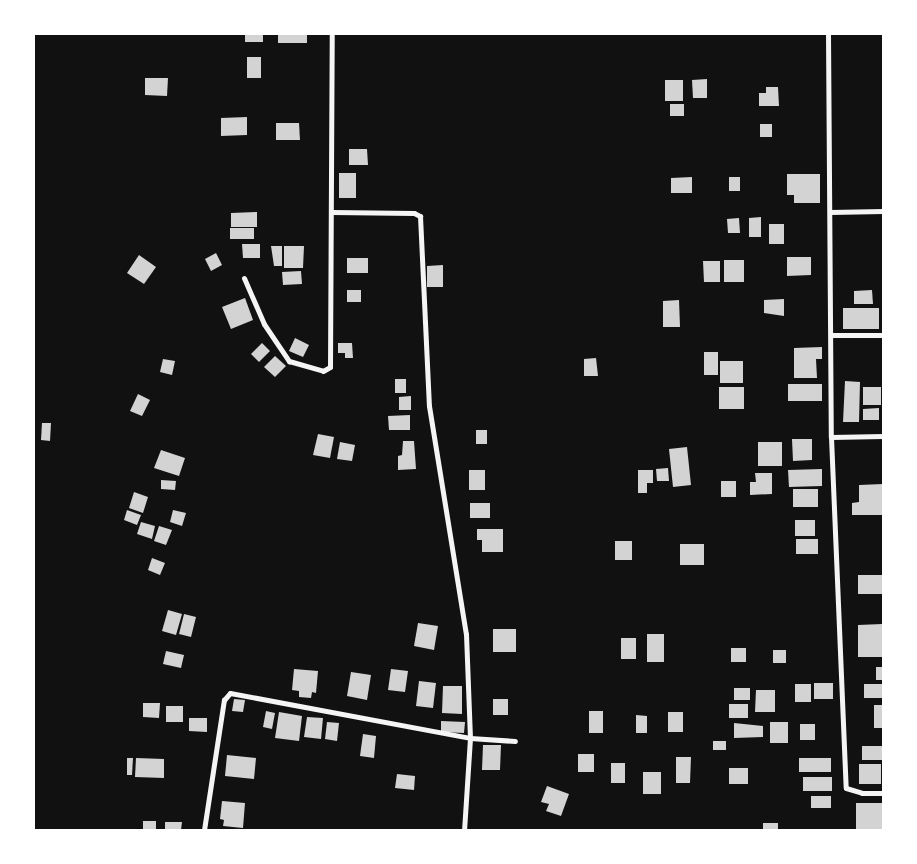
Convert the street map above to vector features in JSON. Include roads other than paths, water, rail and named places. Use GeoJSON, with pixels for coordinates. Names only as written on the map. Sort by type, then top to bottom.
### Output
{"type":"FeatureCollection","features":[{"type":"Feature","properties":{"kind":"street"},"geometry":{"type":"LineString","coordinates":[[244,278],[264,324],[289,361],[323,371],[330,367],[332,34]]}},
{"type":"Feature","properties":{"kind":"street"},"geometry":{"type":"LineString","coordinates":[[828,34],[832,437],[846,788],[862,793],[883,793]]}},
{"type":"Feature","properties":{"kind":"street"},"geometry":{"type":"LineString","coordinates":[[830,212],[883,211]]}},
{"type":"Feature","properties":{"kind":"street"},"geometry":{"type":"LineString","coordinates":[[332,212],[414,213],[420,216],[429,406],[466,634],[470,738],[464,830]]}},
{"type":"Feature","properties":{"kind":"street"},"geometry":{"type":"LineString","coordinates":[[832,335],[883,335]]}},
{"type":"Feature","properties":{"kind":"street"},"geometry":{"type":"LineString","coordinates":[[832,437],[883,436]]}},
{"type":"Feature","properties":{"kind":"street"},"geometry":{"type":"LineString","coordinates":[[204,830],[224,700],[230,693],[470,738],[515,741]]}}]}
